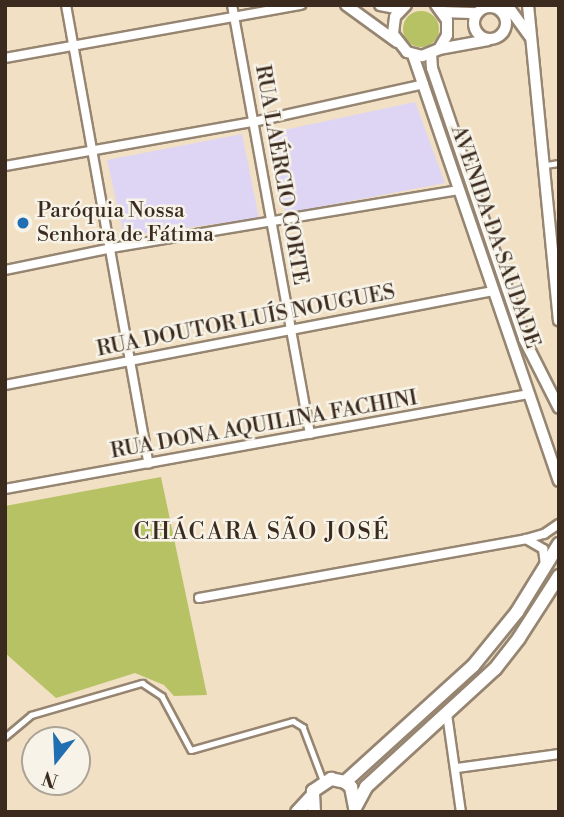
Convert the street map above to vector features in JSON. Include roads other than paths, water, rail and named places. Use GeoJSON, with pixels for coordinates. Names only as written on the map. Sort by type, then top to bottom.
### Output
{"type":"FeatureCollection","features":[{"type":"Feature","properties":{"kind":"main road"},"geometry":{"type":"LineString","coordinates":[[297,812],[324,781],[345,782],[473,666],[499,637],[559,544]]}},
{"type":"Feature","properties":{"kind":"main road"},"geometry":{"type":"LineString","coordinates":[[354,810],[366,787],[495,669],[519,638],[559,576]]}},
{"type":"Feature","properties":{"kind":"main road"},"geometry":{"type":"LineString","coordinates":[[345,782],[354,793],[354,810]]}},
{"type":"Feature","properties":{"kind":"main road"},"geometry":{"type":"LineString","coordinates":[[312,797],[314,812]]}},
{"type":"Feature","properties":{"kind":"street"},"geometry":{"type":"LineString","coordinates":[[66,5],[149,464]]}},
{"type":"Feature","properties":{"kind":"street","name":"RUA LAÉRCIO CORTE"},"geometry":{"type":"LineString","coordinates":[[232,5],[310,434]]}},
{"type":"Feature","properties":{"kind":"street"},"geometry":{"type":"LineString","coordinates":[[5,58],[301,5]]}},
{"type":"Feature","properties":{"kind":"street"},"geometry":{"type":"LineString","coordinates":[[345,5],[413,55],[496,37],[528,11]]}},
{"type":"Feature","properties":{"kind":"street"},"geometry":{"type":"LineString","coordinates":[[380,5],[403,7],[393,25],[397,43]]}},
{"type":"Feature","properties":{"kind":"street"},"geometry":{"type":"LineString","coordinates":[[507,5],[530,38]]}},
{"type":"Feature","properties":{"kind":"street"},"geometry":{"type":"LineString","coordinates":[[435,51],[447,35],[439,9],[477,13],[494,6],[505,16],[506,26],[496,37],[481,37],[474,29],[477,13]]}},
{"type":"Feature","properties":{"kind":"street"},"geometry":{"type":"LineString","coordinates":[[528,11],[542,166],[557,270],[559,320]]}},
{"type":"Feature","properties":{"kind":"street","name":"AVENIDA DA SAUDADE"},"geometry":{"type":"LineString","coordinates":[[435,51],[432,68],[524,339],[558,407]]}},
{"type":"Feature","properties":{"kind":"street","name":"AVENIDA DA SAUDADE"},"geometry":{"type":"LineString","coordinates":[[413,55],[559,481]]}},
{"type":"Feature","properties":{"kind":"street"},"geometry":{"type":"LineString","coordinates":[[5,166],[253,122],[424,84]]}},
{"type":"Feature","properties":{"kind":"street"},"geometry":{"type":"LineString","coordinates":[[5,270],[112,248],[459,190]]}},
{"type":"Feature","properties":{"kind":"street"},"geometry":{"type":"LineString","coordinates":[[547,210],[559,219]]}},
{"type":"Feature","properties":{"kind":"street","name":"RUA DOUTOR LUÍS NOUGUES"},"geometry":{"type":"LineString","coordinates":[[5,385],[493,291]]}},
{"type":"Feature","properties":{"kind":"street"},"geometry":{"type":"LineString","coordinates":[[529,394],[551,396]]}},
{"type":"Feature","properties":{"kind":"street","name":"RUA DONA AQUILINA FACHINI"},"geometry":{"type":"LineString","coordinates":[[5,489],[529,394]]}},
{"type":"Feature","properties":{"kind":"street"},"geometry":{"type":"LineString","coordinates":[[535,407],[558,407]]}},
{"type":"Feature","properties":{"kind":"street"},"geometry":{"type":"LineString","coordinates":[[199,598],[527,539],[544,534],[559,524]]}},
{"type":"Feature","properties":{"kind":"street"},"geometry":{"type":"LineString","coordinates":[[527,539],[542,549],[545,568]]}},
{"type":"Feature","properties":{"kind":"street"},"geometry":{"type":"LineString","coordinates":[[447,714],[457,768],[461,812]]}},
{"type":"Feature","properties":{"kind":"street"},"geometry":{"type":"LineString","coordinates":[[457,768],[559,754]]}},
{"type":"Feature","properties":{"kind":"lane"},"geometry":{"type":"LineString","coordinates":[[542,166],[559,163]]}},
{"type":"Feature","properties":{"kind":"lane"},"geometry":{"type":"LineString","coordinates":[[5,737],[31,715],[142,683],[162,696],[191,750],[293,721],[303,727],[324,781]]}},
{"type":"Feature","properties":{"kind":"place","name":"Paróquia Nossa Senhora de Fátima"},"geometry":{"type":"Point","coordinates":[23,223]}},
{"type":"Feature","properties":{"kind":"district","name":"CHÁCARA SÃO JOSÉ"},"geometry":{"type":"Point","coordinates":[262,532]}}]}
